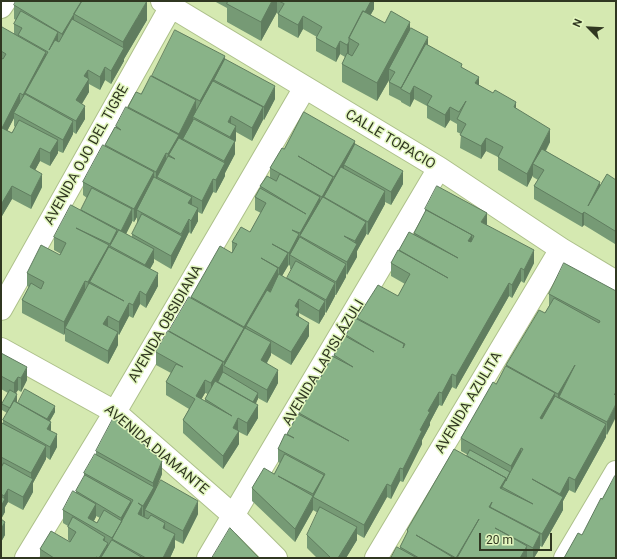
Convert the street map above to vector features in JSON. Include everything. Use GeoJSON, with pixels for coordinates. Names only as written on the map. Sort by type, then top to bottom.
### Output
{"type":"FeatureCollection","features":[{"type":"Feature","properties":{"kind":"street"},"geometry":{"type":"LineString","coordinates":[[1,7],[5,1]]}},
{"type":"Feature","properties":{"kind":"street","name":"CALLE TOPACIO"},"geometry":{"type":"LineString","coordinates":[[169,3],[304,89],[439,168],[561,249],[616,282]]}},
{"type":"Feature","properties":{"kind":"street","name":"AVENIDA OJO DEL TIGRE"},"geometry":{"type":"LineString","coordinates":[[1,309],[169,3]]}},
{"type":"Feature","properties":{"kind":"street","name":"AVENIDA OBSIDIANA"},"geometry":{"type":"LineString","coordinates":[[26,558],[115,412],[304,89]]}},
{"type":"Feature","properties":{"kind":"street","name":"AVENIDA LAPISLÁZULI"},"geometry":{"type":"LineString","coordinates":[[208,558],[439,168]]}},
{"type":"Feature","properties":{"kind":"street","name":"AVENIDA AZULITA"},"geometry":{"type":"LineString","coordinates":[[376,558],[561,249]]}},
{"type":"Feature","properties":{"kind":"street","name":"AVENIDA DIAMANTE"},"geometry":{"type":"LineString","coordinates":[[1,348],[115,412],[234,516],[276,558]]}},
{"type":"Feature","properties":{"kind":"street"},"geometry":{"type":"LineString","coordinates":[[565,558],[616,472]]}},
{"type":"Feature","properties":{"kind":"building"},"geometry":{"type":"Polygon","coordinates":[[[16,1],[82,1],[62,34],[14,5],[16,1]]]}},
{"type":"Feature","properties":{"kind":"building"},"geometry":{"type":"Polygon","coordinates":[[[82,1],[147,1],[123,42],[74,14],[82,1]]]}},
{"type":"Feature","properties":{"kind":"building"},"geometry":{"type":"Polygon","coordinates":[[[228,1],[272,1],[261,22],[227,4],[228,1]]]}},
{"type":"Feature","properties":{"kind":"building"},"geometry":{"type":"Polygon","coordinates":[[[279,1],[371,1],[365,12],[363,11],[347,45],[340,41],[336,49],[316,38],[322,27],[303,16],[298,25],[278,14],[284,4],[279,1]]]}},
{"type":"Feature","properties":{"kind":"building"},"geometry":{"type":"Polygon","coordinates":[[[21,11],[58,32],[49,50],[55,40],[59,42],[72,19],[124,48],[111,71],[105,67],[100,77],[88,70],[84,76],[89,79],[76,100],[85,106],[76,121],[25,93],[48,52],[18,35],[22,28],[14,24],[21,11]]]}},
{"type":"Feature","properties":{"kind":"building"},"geometry":{"type":"Polygon","coordinates":[[[363,11],[385,23],[391,11],[410,22],[377,83],[342,64],[347,53],[352,56],[359,44],[349,38],[363,11]]]}},
{"type":"Feature","properties":{"kind":"building"},"geometry":{"type":"Polygon","coordinates":[[[2,27],[46,52],[23,95],[20,93],[2,128],[12,133],[19,120],[58,140],[50,153],[40,148],[30,167],[42,174],[31,196],[12,186],[1,203],[1,58],[3,59],[6,54],[1,51],[2,27]]]}},
{"type":"Feature","properties":{"kind":"building"},"geometry":{"type":"Polygon","coordinates":[[[411,28],[428,37],[401,88],[389,82],[395,72],[389,69],[411,28]]]}},
{"type":"Feature","properties":{"kind":"building"},"geometry":{"type":"Polygon","coordinates":[[[175,30],[225,56],[200,101],[152,76],[175,30]]]}},
{"type":"Feature","properties":{"kind":"building"},"geometry":{"type":"Polygon","coordinates":[[[426,44],[462,64],[461,67],[479,77],[475,83],[493,93],[495,90],[516,102],[514,107],[550,129],[527,174],[498,157],[503,147],[486,138],[481,146],[460,135],[466,124],[457,119],[466,101],[459,112],[450,107],[445,115],[427,105],[432,96],[414,86],[410,94],[401,89],[426,44]]]}},
{"type":"Feature","properties":{"kind":"building"},"geometry":{"type":"Polygon","coordinates":[[[225,59],[275,86],[264,107],[214,80],[225,59]]]}},
{"type":"Feature","properties":{"kind":"building"},"geometry":{"type":"Polygon","coordinates":[[[151,76],[196,100],[179,134],[128,107],[136,92],[141,94],[151,76]]]}},
{"type":"Feature","properties":{"kind":"building"},"geometry":{"type":"Polygon","coordinates":[[[213,81],[263,107],[252,128],[231,116],[228,122],[236,126],[230,137],[193,117],[213,81]]]}},
{"type":"Feature","properties":{"kind":"building"},"geometry":{"type":"Polygon","coordinates":[[[25,94],[73,121],[63,140],[14,113],[25,94]]]}},
{"type":"Feature","properties":{"kind":"building"},"geometry":{"type":"Polygon","coordinates":[[[126,107],[179,135],[168,154],[166,153],[156,172],[105,145],[115,127],[121,130],[116,126],[126,107]]]}},
{"type":"Feature","properties":{"kind":"building"},"geometry":{"type":"Polygon","coordinates":[[[304,112],[355,141],[334,177],[298,156],[333,177],[322,197],[270,168],[282,148],[284,149],[304,112]]]}},
{"type":"Feature","properties":{"kind":"building"},"geometry":{"type":"Polygon","coordinates":[[[194,119],[235,141],[224,161],[183,139],[194,119]]]}},
{"type":"Feature","properties":{"kind":"building"},"geometry":{"type":"Polygon","coordinates":[[[179,138],[225,163],[216,180],[213,179],[202,201],[157,177],[168,156],[175,159],[169,155],[179,138]]]}},
{"type":"Feature","properties":{"kind":"building"},"geometry":{"type":"Polygon","coordinates":[[[355,144],[403,171],[391,192],[344,165],[355,144]]]}},
{"type":"Feature","properties":{"kind":"building"},"geometry":{"type":"Polygon","coordinates":[[[103,145],[154,172],[134,209],[83,182],[103,145]]]}},
{"type":"Feature","properties":{"kind":"building"},"geometry":{"type":"Polygon","coordinates":[[[542,149],[600,182],[588,206],[607,174],[616,180],[615,231],[584,212],[582,214],[534,186],[544,170],[533,164],[542,149]]]}},
{"type":"Feature","properties":{"kind":"building"},"geometry":{"type":"Polygon","coordinates":[[[341,167],[385,191],[368,222],[324,197],[341,167]]]}},
{"type":"Feature","properties":{"kind":"building"},"geometry":{"type":"Polygon","coordinates":[[[280,174],[320,197],[300,233],[292,230],[299,234],[289,253],[272,244],[288,253],[279,268],[261,258],[278,268],[244,327],[191,297],[220,246],[232,253],[237,244],[232,242],[241,227],[250,232],[266,203],[255,197],[260,188],[306,214],[260,186],[267,176],[276,181],[280,174]]]}},
{"type":"Feature","properties":{"kind":"building"},"geometry":{"type":"Polygon","coordinates":[[[154,177],[192,197],[188,203],[198,208],[191,221],[189,219],[181,234],[137,210],[154,177]]]}},
{"type":"Feature","properties":{"kind":"building"},"geometry":{"type":"Polygon","coordinates":[[[437,186],[487,213],[481,222],[534,250],[524,270],[521,268],[512,285],[509,283],[456,376],[452,374],[442,393],[439,392],[428,411],[430,412],[420,430],[422,431],[403,469],[400,468],[391,486],[387,484],[364,525],[313,497],[325,474],[278,449],[285,434],[294,438],[287,434],[298,414],[349,441],[299,413],[319,376],[321,377],[332,356],[353,367],[334,355],[345,336],[374,352],[346,335],[355,318],[404,344],[403,348],[405,344],[357,318],[378,285],[398,296],[410,274],[391,263],[398,250],[448,278],[399,250],[409,232],[458,258],[414,233],[426,210],[472,235],[468,241],[471,242],[474,236],[425,209],[437,186]]]}},
{"type":"Feature","properties":{"kind":"building"},"geometry":{"type":"Polygon","coordinates":[[[92,188],[132,209],[121,231],[81,210],[92,188]]]}},
{"type":"Feature","properties":{"kind":"building"},"geometry":{"type":"Polygon","coordinates":[[[323,197],[366,222],[355,241],[344,236],[357,244],[347,262],[300,236],[323,197]]]}},
{"type":"Feature","properties":{"kind":"building"},"geometry":{"type":"Polygon","coordinates":[[[71,205],[117,230],[110,244],[76,228],[109,245],[88,282],[85,281],[64,322],[22,300],[31,283],[41,289],[44,282],[27,273],[41,245],[60,255],[66,243],[54,237],[71,205]]]}},
{"type":"Feature","properties":{"kind":"building"},"geometry":{"type":"Polygon","coordinates":[[[142,214],[182,236],[171,256],[132,234],[142,214]]]}},
{"type":"Feature","properties":{"kind":"building"},"geometry":{"type":"Polygon","coordinates":[[[119,230],[154,249],[145,265],[110,246],[119,230]]]}},
{"type":"Feature","properties":{"kind":"building"},"geometry":{"type":"Polygon","coordinates":[[[300,237],[346,264],[336,282],[290,255],[300,237]]]}},
{"type":"Feature","properties":{"kind":"building"},"geometry":{"type":"Polygon","coordinates":[[[109,247],[158,273],[146,295],[140,291],[133,305],[129,303],[119,322],[108,316],[103,324],[118,332],[108,351],[65,328],[89,283],[124,301],[90,282],[109,247]]]}},
{"type":"Feature","properties":{"kind":"building"},"geometry":{"type":"Polygon","coordinates":[[[296,261],[335,283],[326,300],[287,278],[296,261]]]}},
{"type":"Feature","properties":{"kind":"building"},"geometry":{"type":"Polygon","coordinates":[[[564,263],[616,291],[616,404],[607,422],[559,397],[575,365],[558,394],[506,365],[539,310],[545,313],[554,298],[599,323],[600,321],[549,294],[564,263]]]}},
{"type":"Feature","properties":{"kind":"building"},"geometry":{"type":"Polygon","coordinates":[[[279,274],[325,301],[319,311],[299,299],[295,306],[299,309],[296,315],[309,323],[291,352],[246,326],[267,290],[270,292],[279,274]]]}},
{"type":"Feature","properties":{"kind":"building"},"geometry":{"type":"Polygon","coordinates":[[[189,297],[244,328],[224,362],[169,331],[189,297]]]}},
{"type":"Feature","properties":{"kind":"building"},"geometry":{"type":"Polygon","coordinates":[[[245,328],[271,342],[261,360],[278,370],[267,390],[224,366],[245,328]]]}},
{"type":"Feature","properties":{"kind":"building"},"geometry":{"type":"Polygon","coordinates":[[[168,331],[223,362],[211,383],[205,380],[196,396],[232,416],[205,399],[215,381],[258,405],[247,423],[238,418],[233,428],[239,431],[223,456],[183,420],[195,399],[166,382],[176,364],[183,367],[156,352],[168,331]]]}},
{"type":"Feature","properties":{"kind":"building"},"geometry":{"type":"Polygon","coordinates":[[[1,353],[27,367],[21,378],[18,377],[14,383],[1,376],[1,353]]]}},
{"type":"Feature","properties":{"kind":"building"},"geometry":{"type":"Polygon","coordinates":[[[506,366],[555,393],[540,418],[542,419],[555,396],[606,424],[575,480],[569,477],[560,494],[532,479],[563,497],[542,534],[490,507],[492,502],[489,507],[540,534],[533,548],[495,528],[527,546],[520,558],[457,558],[479,519],[456,558],[416,535],[454,558],[419,558],[400,547],[408,531],[407,530],[454,449],[506,478],[500,488],[533,504],[502,487],[523,449],[521,448],[511,466],[461,438],[493,382],[496,384],[506,366]]]}},
{"type":"Feature","properties":{"kind":"building"},"geometry":{"type":"Polygon","coordinates":[[[223,372],[258,393],[253,402],[218,382],[223,372]]]}},
{"type":"Feature","properties":{"kind":"building"},"geometry":{"type":"Polygon","coordinates":[[[25,389],[55,406],[47,419],[18,403],[25,389]]]}},
{"type":"Feature","properties":{"kind":"building"},"geometry":{"type":"Polygon","coordinates":[[[10,390],[17,394],[10,408],[2,404],[10,390]]]}},
{"type":"Feature","properties":{"kind":"building"},"geometry":{"type":"Polygon","coordinates":[[[14,401],[51,422],[47,429],[57,434],[50,447],[3,420],[14,401]]]}},
{"type":"Feature","properties":{"kind":"building"},"geometry":{"type":"Polygon","coordinates":[[[114,417],[162,461],[153,483],[96,451],[114,417]]]}},
{"type":"Feature","properties":{"kind":"building"},"geometry":{"type":"Polygon","coordinates":[[[2,423],[46,446],[31,473],[1,457],[2,423]]]}},
{"type":"Feature","properties":{"kind":"building"},"geometry":{"type":"Polygon","coordinates":[[[470,450],[510,472],[506,481],[506,478],[467,456],[470,450]]]}},
{"type":"Feature","properties":{"kind":"building"},"geometry":{"type":"Polygon","coordinates":[[[95,454],[154,487],[143,506],[138,503],[142,506],[138,514],[148,519],[151,515],[165,523],[163,528],[175,534],[163,558],[146,558],[112,539],[133,500],[84,473],[95,454]]]}},
{"type":"Feature","properties":{"kind":"building"},"geometry":{"type":"Polygon","coordinates":[[[285,454],[324,475],[313,494],[278,476],[313,496],[295,529],[252,488],[264,468],[274,474],[285,454]]]}},
{"type":"Feature","properties":{"kind":"building"},"geometry":{"type":"Polygon","coordinates":[[[4,463],[33,479],[23,497],[8,489],[4,496],[1,494],[1,468],[4,463]]]}},
{"type":"Feature","properties":{"kind":"building"},"geometry":{"type":"Polygon","coordinates":[[[85,475],[131,501],[121,518],[76,491],[85,475]]]}},
{"type":"Feature","properties":{"kind":"building"},"geometry":{"type":"Polygon","coordinates":[[[615,476],[616,558],[564,558],[578,533],[582,535],[601,498],[602,499],[615,476]]]}},
{"type":"Feature","properties":{"kind":"building"},"geometry":{"type":"Polygon","coordinates":[[[161,480],[198,501],[183,531],[145,510],[161,480]]]}},
{"type":"Feature","properties":{"kind":"building"},"geometry":{"type":"Polygon","coordinates":[[[73,491],[96,504],[88,518],[97,523],[104,510],[122,521],[112,538],[63,510],[73,491]]]}},
{"type":"Feature","properties":{"kind":"building"},"geometry":{"type":"Polygon","coordinates":[[[1,496],[5,499],[1,506],[1,496]]]}},
{"type":"Feature","properties":{"kind":"building"},"geometry":{"type":"Polygon","coordinates":[[[320,507],[357,527],[338,558],[331,558],[307,535],[320,507]]]}},
{"type":"Feature","properties":{"kind":"building"},"geometry":{"type":"Polygon","coordinates":[[[73,517],[105,537],[103,540],[108,543],[99,558],[54,558],[40,549],[51,531],[70,542],[76,532],[68,527],[73,517]]]}},
{"type":"Feature","properties":{"kind":"building"},"geometry":{"type":"Polygon","coordinates":[[[1,519],[5,522],[1,529],[1,519]]]}},
{"type":"Feature","properties":{"kind":"building"},"geometry":{"type":"Polygon","coordinates":[[[230,528],[259,558],[212,558],[230,528]]]}},
{"type":"Feature","properties":{"kind":"building"},"geometry":{"type":"Polygon","coordinates":[[[112,540],[143,558],[101,558],[112,540]]]}},
{"type":"Feature","properties":{"kind":"building"},"geometry":{"type":"Polygon","coordinates":[[[397,547],[417,558],[391,558],[397,547]]]}}]}
